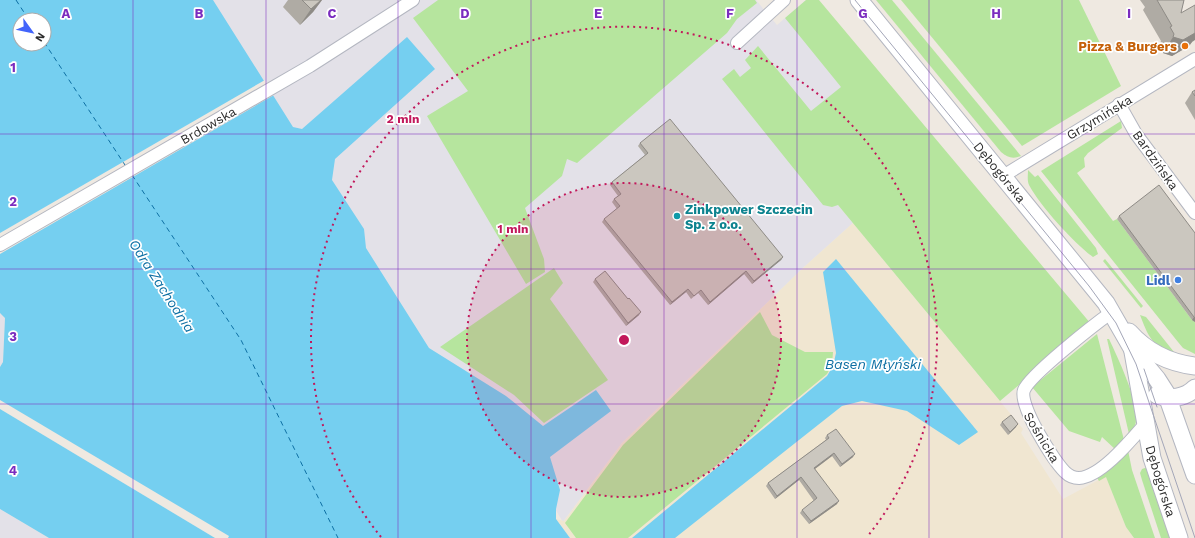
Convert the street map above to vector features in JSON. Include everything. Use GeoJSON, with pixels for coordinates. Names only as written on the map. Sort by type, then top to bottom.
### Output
{"type":"FeatureCollection","features":[{"type":"Feature","properties":{"kind":"street","name":"Brdowska"},"geometry":{"type":"LineString","coordinates":[[0,246],[290,78],[361,35],[413,0]]}},
{"type":"Feature","properties":{"kind":"street"},"geometry":{"type":"LineString","coordinates":[[737,44],[784,0]]}},
{"type":"Feature","properties":{"kind":"street","name":"Dębogórska"},"geometry":{"type":"LineString","coordinates":[[859,0],[1112,312],[1134,357],[1154,465],[1179,538]]}},
{"type":"Feature","properties":{"kind":"street","name":"Grzymińska"},"geometry":{"type":"LineString","coordinates":[[1003,176],[1195,59]]}},
{"type":"Feature","properties":{"kind":"street","name":"Bardzińska"},"geometry":{"type":"LineString","coordinates":[[1119,104],[1136,134],[1195,213]]}},
{"type":"Feature","properties":{"kind":"street"},"geometry":{"type":"LineString","coordinates":[[1112,312],[1133,337],[1148,349],[1176,362],[1195,366]]}},
{"type":"Feature","properties":{"kind":"street","name":"Sośnicka"},"geometry":{"type":"LineString","coordinates":[[1112,312],[1033,378],[1023,392],[1023,403],[1037,431],[1060,466],[1066,474],[1077,478],[1091,475],[1099,470],[1129,442],[1146,423]]}},
{"type":"Feature","properties":{"kind":"street","name":"Dębogórska"},"geometry":{"type":"LineString","coordinates":[[1134,357],[1157,379],[1167,397],[1195,475]]}},
{"type":"Feature","properties":{"kind":"street"},"geometry":{"type":"LineString","coordinates":[[1146,423],[1157,406],[1167,397],[1183,396],[1194,385]]}},
{"type":"Feature","properties":{"kind":"street"},"geometry":{"type":"LineString","coordinates":[[1182,436],[1180,416],[1184,403],[1194,385]]}},
{"type":"Feature","properties":{"kind":"shaded area"},"geometry":{"type":"Polygon","coordinates":[[[181,0],[756,0],[777,25],[806,0],[927,130],[838,205],[853,223],[803,268],[622,443],[563,522],[546,494],[422,355],[181,0]]]}},
{"type":"Feature","properties":{"kind":"shaded area"},"geometry":{"type":"Polygon","coordinates":[[[853,223],[1023,429],[1021,433],[1063,499],[1106,476],[1126,527],[1134,538],[570,538],[556,519],[564,521],[622,443],[803,268],[853,223]]]}},
{"type":"Feature","properties":{"kind":"shaded area"},"geometry":{"type":"Polygon","coordinates":[[[0,313],[5,318],[3,362],[0,367],[0,313]]]}},
{"type":"Feature","properties":{"kind":"shaded area"},"geometry":{"type":"Polygon","coordinates":[[[0,509],[49,538],[0,538],[0,509]]]}},
{"type":"Feature","properties":{"kind":"green space"},"geometry":{"type":"Polygon","coordinates":[[[438,0],[755,0],[757,3],[737,19],[727,33],[577,163],[567,159],[562,176],[525,208],[544,259],[545,272],[526,284],[427,116],[468,91],[413,18],[438,0]]]}},
{"type":"Feature","properties":{"kind":"green space"},"geometry":{"type":"Polygon","coordinates":[[[806,0],[819,0],[1091,324],[1000,401],[838,205],[832,207],[823,205],[722,79],[734,69],[740,77],[751,68],[745,60],[758,46],[811,111],[841,87],[785,18],[806,0]]]}},
{"type":"Feature","properties":{"kind":"green space"},"geometry":{"type":"Polygon","coordinates":[[[876,0],[892,0],[1021,156],[1006,156],[1001,152],[876,0]]]}},
{"type":"Feature","properties":{"kind":"green space"},"geometry":{"type":"Polygon","coordinates":[[[901,0],[1079,0],[1121,86],[1022,146],[901,0]]]}},
{"type":"Feature","properties":{"kind":"green space"},"geometry":{"type":"Polygon","coordinates":[[[1121,121],[1122,128],[1088,153],[1084,158],[1085,167],[1077,173],[1113,221],[1117,219],[1195,322],[1195,354],[1183,348],[1041,171],[1121,121]]]}},
{"type":"Feature","properties":{"kind":"green space"},"geometry":{"type":"Polygon","coordinates":[[[1028,170],[1035,177],[1038,175],[1096,248],[1098,254],[1093,257],[1049,214],[1029,185],[1028,170]]]}},
{"type":"Feature","properties":{"kind":"green space"},"geometry":{"type":"Polygon","coordinates":[[[1105,259],[1143,306],[1141,308],[1103,261],[1105,259]]]}},
{"type":"Feature","properties":{"kind":"green space"},"geometry":{"type":"Polygon","coordinates":[[[554,268],[563,283],[550,299],[608,380],[544,423],[514,395],[440,347],[554,268]]]}},
{"type":"Feature","properties":{"kind":"green space"},"geometry":{"type":"Polygon","coordinates":[[[760,312],[772,335],[805,352],[833,352],[832,365],[827,374],[628,538],[576,538],[565,523],[623,445],[760,312]]]}},
{"type":"Feature","properties":{"kind":"green space"},"geometry":{"type":"Polygon","coordinates":[[[1140,315],[1146,317],[1178,357],[1157,345],[1153,341],[1147,332],[1140,315]]]}},
{"type":"Feature","properties":{"kind":"green space"},"geometry":{"type":"Polygon","coordinates":[[[1097,334],[1124,440],[1116,450],[1102,437],[1100,442],[1069,431],[1032,387],[1097,334]]]}},
{"type":"Feature","properties":{"kind":"green space"},"geometry":{"type":"Polygon","coordinates":[[[1107,339],[1109,339],[1122,367],[1134,402],[1136,422],[1134,428],[1129,434],[1107,339]]]}},
{"type":"Feature","properties":{"kind":"green space"},"geometry":{"type":"Polygon","coordinates":[[[1128,450],[1132,470],[1155,538],[1134,538],[1126,527],[1106,477],[1099,481],[1096,476],[1128,450]]]}},
{"type":"Feature","properties":{"kind":"green space"},"geometry":{"type":"Polygon","coordinates":[[[1148,467],[1171,538],[1161,538],[1142,480],[1140,473],[1142,469],[1148,467]]]}},
{"type":"Feature","properties":{"kind":"water","name":"Odra Zachodnia"},"geometry":{"type":"Polygon","coordinates":[[[0,0],[213,0],[293,127],[302,129],[407,37],[435,69],[335,159],[332,180],[364,229],[366,248],[429,348],[506,396],[543,426],[596,390],[611,411],[550,457],[560,490],[556,509],[556,519],[570,538],[49,538],[0,509],[0,367],[3,362],[5,318],[0,313],[0,0]]]}},
{"type":"Feature","properties":{"kind":"water","name":"Basen Młyński"},"geometry":{"type":"Polygon","coordinates":[[[836,259],[978,432],[959,445],[907,411],[862,401],[842,406],[675,538],[632,538],[827,376],[833,366],[836,353],[823,272],[836,259]]]}},
{"type":"Feature","properties":{"kind":"pier"},"geometry":{"type":"Polygon","coordinates":[[[265,80],[274,95],[0,254],[0,233],[265,80]]]}},
{"type":"Feature","properties":{"kind":"pier"},"geometry":{"type":"Polygon","coordinates":[[[0,400],[229,536],[228,538],[215,538],[0,409],[0,400]]]}},
{"type":"Feature","properties":{"kind":"building"},"geometry":{"type":"Polygon","coordinates":[[[302,0],[321,0],[311,9],[302,0]]]}},
{"type":"Feature","properties":{"kind":"building"},"geometry":{"type":"Polygon","coordinates":[[[1157,0],[1184,0],[1181,13],[1195,5],[1195,33],[1183,40],[1173,37],[1174,34],[1170,27],[1172,26],[1157,0]]]}},
{"type":"Feature","properties":{"kind":"building","name":"Zinkpower Szczecin Sp. z o.o."},"geometry":{"type":"Polygon","coordinates":[[[670,119],[783,257],[754,281],[746,271],[710,302],[701,290],[694,296],[688,289],[672,302],[604,219],[620,206],[614,199],[621,194],[612,182],[648,153],[640,143],[670,119]]]}},
{"type":"Feature","properties":{"kind":"building","name":"Lidl"},"geometry":{"type":"Polygon","coordinates":[[[1159,185],[1195,233],[1195,318],[1119,216],[1159,185]]]}},
{"type":"Feature","properties":{"kind":"building"},"geometry":{"type":"Polygon","coordinates":[[[605,271],[641,312],[628,323],[595,279],[605,271]]]}},
{"type":"Feature","properties":{"kind":"building"},"geometry":{"type":"Polygon","coordinates":[[[1011,415],[1018,424],[1010,432],[1002,422],[1011,415]]]}},
{"type":"Feature","properties":{"kind":"building"},"geometry":{"type":"Polygon","coordinates":[[[836,429],[855,454],[842,464],[834,453],[814,468],[839,501],[811,521],[802,510],[817,498],[801,477],[777,496],[768,483],[829,438],[827,435],[836,429]]]}},
{"type":"Feature","properties":{"kind":"ferry route"},"geometry":{"type":"LineString","coordinates":[[16,0],[24,12]]}},
{"type":"Feature","properties":{"kind":"ferry route"},"geometry":{"type":"LineString","coordinates":[[51,52],[125,165]]}},
{"type":"Feature","properties":{"kind":"ferry route"},"geometry":{"type":"LineString","coordinates":[[132,175],[241,340],[338,538]]}},
{"type":"Feature","properties":{"kind":"tram line"},"geometry":{"type":"LineString","coordinates":[[855,0],[1089,286],[1116,323],[1136,364],[1195,538]]}},
{"type":"Feature","properties":{"kind":"tram line"},"geometry":{"type":"LineString","coordinates":[[1144,369],[1157,407]]}},
{"type":"Feature","properties":{"kind":"place","name":"Pizza & Burgers"},"geometry":{"type":"Point","coordinates":[1185,46]}},
{"type":"Feature","properties":{"kind":"place","name":"Zinkpower Szczecin Sp. z o.o."},"geometry":{"type":"Point","coordinates":[677,216]}},
{"type":"Feature","properties":{"kind":"place","name":"Lidl"},"geometry":{"type":"Point","coordinates":[1178,280]}}]}
